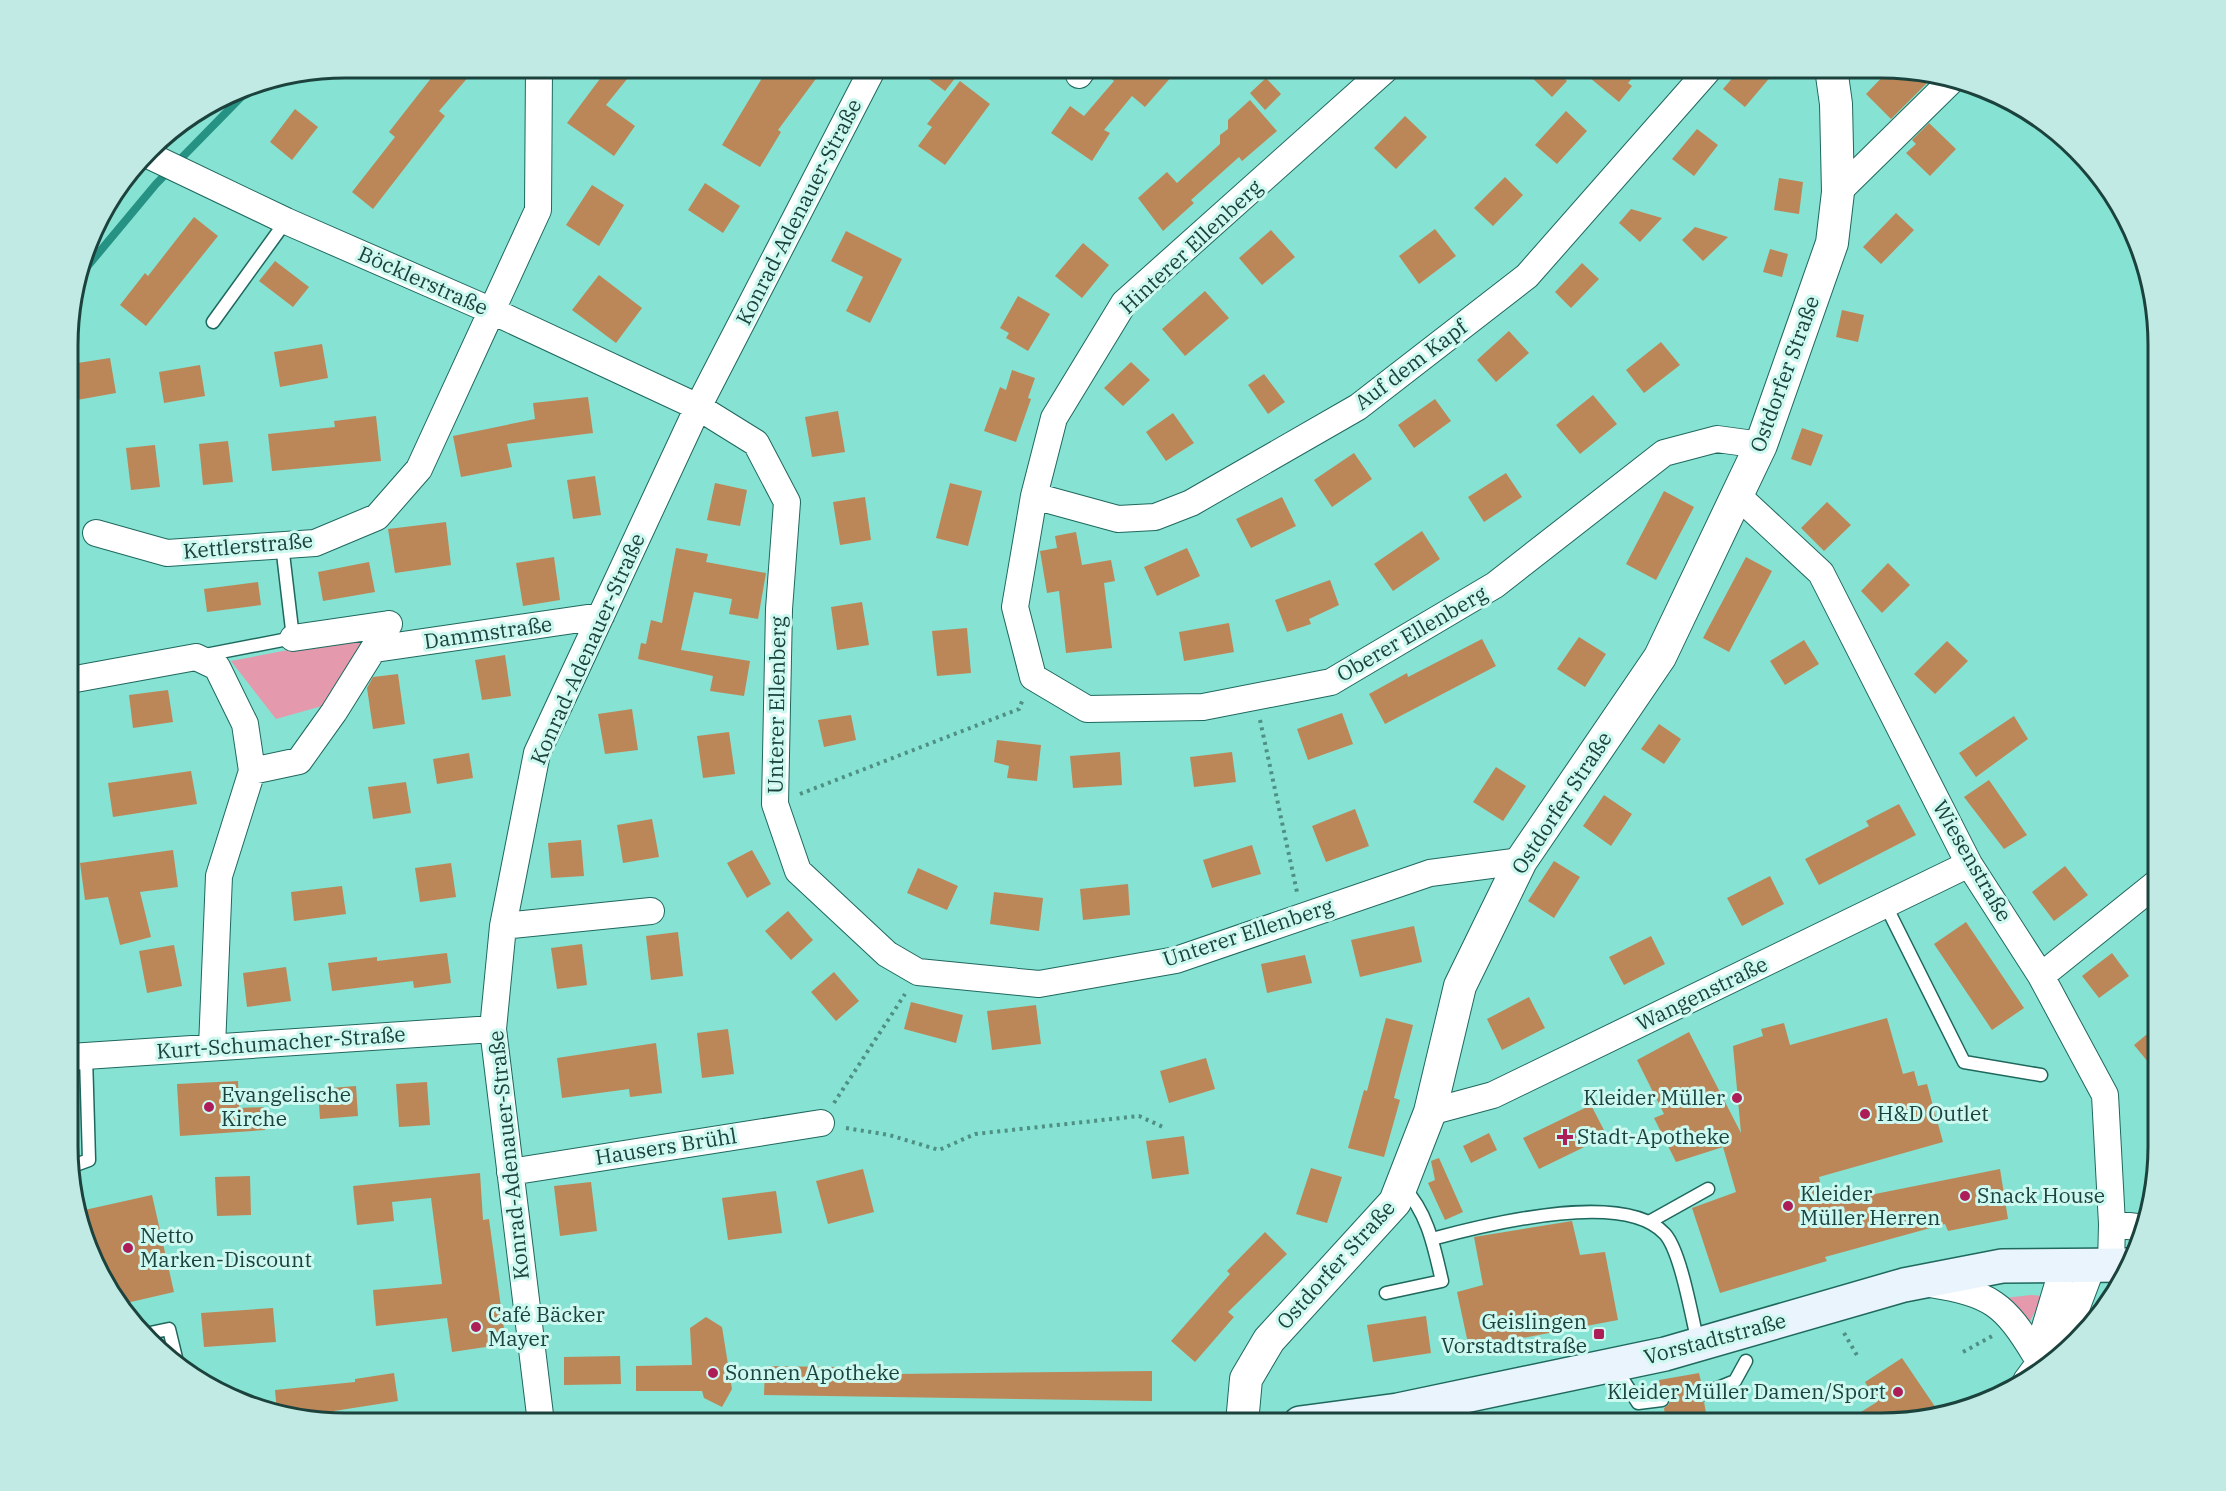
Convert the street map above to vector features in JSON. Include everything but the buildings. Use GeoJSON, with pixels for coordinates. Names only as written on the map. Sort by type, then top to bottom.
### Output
{"type":"FeatureCollection","features":[{"type":"Feature","properties":{"kind":"main road","name":"Vorstadtstraße"},"geometry":{"type":"LineString","coordinates":[[1375,1413],[1613,1365],[1698,1345],[1918,1282],[2002,1266],[2099,1264]]}},
{"type":"Feature","properties":{"kind":"street","name":"Kettlerstraße"},"geometry":{"type":"LineString","coordinates":[[96,533],[167,553],[315,543],[377,516],[384,509],[418,469],[538,210],[539,78]]}},
{"type":"Feature","properties":{"kind":"street","name":"Konrad-Adenauer-Straße"},"geometry":{"type":"LineString","coordinates":[[540,1413],[493,1029],[502,926],[537,753],[698,407],[868,78]]}},
{"type":"Feature","properties":{"kind":"street","name":"Hinterer Ellenberg"},"geometry":{"type":"LineString","coordinates":[[1034,496],[1054,418],[1124,303],[1376,78]]}},
{"type":"Feature","properties":{"kind":"street","name":"Auf dem Kapf"},"geometry":{"type":"LineString","coordinates":[[1034,496],[1118,519],[1155,517],[1191,503],[1358,407],[1527,276],[1701,78]]}},
{"type":"Feature","properties":{"kind":"street","name":"Ostdorfer Straße"},"geometry":{"type":"LineString","coordinates":[[1243,1413],[1246,1379],[1269,1340],[1395,1202],[1430,1112],[1460,986],[1521,861],[1660,657],[1761,445],[1832,243],[1838,192],[1836,104],[1832,78]]}},
{"type":"Feature","properties":{"kind":"street"},"geometry":{"type":"LineString","coordinates":[[1838,192],[1946,86]]}},
{"type":"Feature","properties":{"kind":"street","name":"Böcklerstraße"},"geometry":{"type":"LineString","coordinates":[[154,158],[286,221],[492,311],[698,407]]}},
{"type":"Feature","properties":{"kind":"street","name":"Unterer Ellenberg"},"geometry":{"type":"LineString","coordinates":[[698,407],[756,443],[787,502],[779,609],[775,804],[798,872],[887,954],[918,972],[1039,984],[1176,960],[1430,873],[1521,861]]}},
{"type":"Feature","properties":{"kind":"street","name":"Oberer Ellenberg"},"geometry":{"type":"LineString","coordinates":[[1033,677],[1087,709],[1203,707],[1331,682],[1495,585],[1664,453],[1717,439],[1761,445]]}},
{"type":"Feature","properties":{"kind":"street","name":"Wiesenstraße"},"geometry":{"type":"LineString","coordinates":[[1737,495],[1821,573],[1969,864],[2041,976],[2105,1095],[2112,1224],[2099,1264],[2073,1317],[2039,1361]]}},
{"type":"Feature","properties":{"kind":"street"},"geometry":{"type":"LineString","coordinates":[[1033,677],[1014,607],[1034,496]]}},
{"type":"Feature","properties":{"kind":"street","name":"Dammstraße"},"geometry":{"type":"LineString","coordinates":[[375,649],[601,616]]}},
{"type":"Feature","properties":{"kind":"street"},"geometry":{"type":"LineString","coordinates":[[252,771],[299,761],[375,649],[389,624],[293,638]]}},
{"type":"Feature","properties":{"kind":"street"},"geometry":{"type":"LineString","coordinates":[[78,679],[207,662],[245,724],[252,771],[219,876],[212,1047]]}},
{"type":"Feature","properties":{"kind":"street","name":"Wangenstraße"},"geometry":{"type":"LineString","coordinates":[[1430,1112],[1493,1095],[1969,864]]}},
{"type":"Feature","properties":{"kind":"street"},"geometry":{"type":"LineString","coordinates":[[2041,976],[2148,890]]}},
{"type":"Feature","properties":{"kind":"street"},"geometry":{"type":"LineString","coordinates":[[502,926],[651,911]]}},
{"type":"Feature","properties":{"kind":"street","name":"Kurt-Schumacher-Straße"},"geometry":{"type":"LineString","coordinates":[[78,1057],[493,1029]]}},
{"type":"Feature","properties":{"kind":"street","name":"Hausers Brühl"},"geometry":{"type":"LineString","coordinates":[[510,1172],[821,1123]]}},
{"type":"Feature","properties":{"kind":"street"},"geometry":{"type":"LineString","coordinates":[[2112,1224],[2136,1227]]}},
{"type":"Feature","properties":{"kind":"street"},"geometry":{"type":"LineString","coordinates":[[1918,1282],[1958,1288],[1990,1299],[2011,1318],[2032,1366]]}},
{"type":"Feature","properties":{"kind":"lane"},"geometry":{"type":"LineString","coordinates":[[213,322],[286,221]]}},
{"type":"Feature","properties":{"kind":"lane"},"geometry":{"type":"LineString","coordinates":[[207,662],[293,638],[282,545]]}},
{"type":"Feature","properties":{"kind":"lane"},"geometry":{"type":"LineString","coordinates":[[1886,904],[1964,1062],[2041,1075]]}},
{"type":"Feature","properties":{"kind":"lane"},"geometry":{"type":"LineString","coordinates":[[78,1057],[88,1160],[79,1163]]}},
{"type":"Feature","properties":{"kind":"lane"},"geometry":{"type":"LineString","coordinates":[[1386,1293],[1442,1281],[1432,1239],[1418,1203],[1401,1185]]}},
{"type":"Feature","properties":{"kind":"lane"},"geometry":{"type":"LineString","coordinates":[[1649,1222],[1708,1189]]}},
{"type":"Feature","properties":{"kind":"lane"},"geometry":{"type":"LineString","coordinates":[[1432,1239],[1495,1222],[1576,1213],[1624,1213],[1649,1222],[1666,1235],[1676,1254],[1698,1345]]}},
{"type":"Feature","properties":{"kind":"lane"},"geometry":{"type":"LineString","coordinates":[[153,1332],[169,1329],[174,1352]]}},
{"type":"Feature","properties":{"kind":"lane"},"geometry":{"type":"LineString","coordinates":[[1703,1394],[1735,1381],[1746,1361]]}},
{"type":"Feature","properties":{"kind":"lane"},"geometry":{"type":"LineString","coordinates":[[1613,1365],[1638,1403],[1662,1400]]}},
{"type":"Feature","properties":{"kind":"path"},"geometry":{"type":"LineString","coordinates":[[775,804],[1019,708],[1033,677]]}},
{"type":"Feature","properties":{"kind":"path"},"geometry":{"type":"LineString","coordinates":[[1254,696],[1303,916]]}},
{"type":"Feature","properties":{"kind":"path"},"geometry":{"type":"LineString","coordinates":[[895,1010],[821,1123],[889,1135],[939,1150],[975,1134],[1138,1116],[1163,1127]]}},
{"type":"Feature","properties":{"kind":"shaded area"},"geometry":{"type":"Polygon","coordinates":[[[367,635],[322,706],[276,719],[231,661],[367,635]]]}},
{"type":"Feature","properties":{"kind":"shaded area"},"geometry":{"type":"Polygon","coordinates":[[[2043,1296],[2029,1323],[2017,1306],[2005,1298],[2043,1296]]]}},
{"type":"Feature","properties":{"kind":"waterway"},"geometry":{"type":"LineString","coordinates":[[91,262],[156,184],[238,101]]}},
{"type":"Feature","properties":{"kind":"place","name":"Kleider Müller"},"geometry":{"type":"Point","coordinates":[1737,1098]}},
{"type":"Feature","properties":{"kind":"place","name":"Evangelische Kirche"},"geometry":{"type":"Point","coordinates":[209,1107]}},
{"type":"Feature","properties":{"kind":"place","name":"H&D Outlet"},"geometry":{"type":"Point","coordinates":[1865,1114]}},
{"type":"Feature","properties":{"kind":"place","name":"Stadt-Apotheke"},"geometry":{"type":"Point","coordinates":[1565,1137]}},
{"type":"Feature","properties":{"kind":"place","name":"Snack House"},"geometry":{"type":"Point","coordinates":[1965,1196]}},
{"type":"Feature","properties":{"kind":"place","name":"Kleider Müller Herren"},"geometry":{"type":"Point","coordinates":[1788,1206]}},
{"type":"Feature","properties":{"kind":"place","name":"Netto Marken-Discount"},"geometry":{"type":"Point","coordinates":[128,1248]}},
{"type":"Feature","properties":{"kind":"place","name":"Café Bäcker Mayer"},"geometry":{"type":"Point","coordinates":[476,1327]}},
{"type":"Feature","properties":{"kind":"place","name":"Geislingen Vorstadtstraße"},"geometry":{"type":"Point","coordinates":[1599,1334]}},
{"type":"Feature","properties":{"kind":"place","name":"Sonnen Apotheke"},"geometry":{"type":"Point","coordinates":[713,1373]}},
{"type":"Feature","properties":{"kind":"place","name":"Kleider Müller Damen/Sport"},"geometry":{"type":"Point","coordinates":[1898,1392]}}]}
